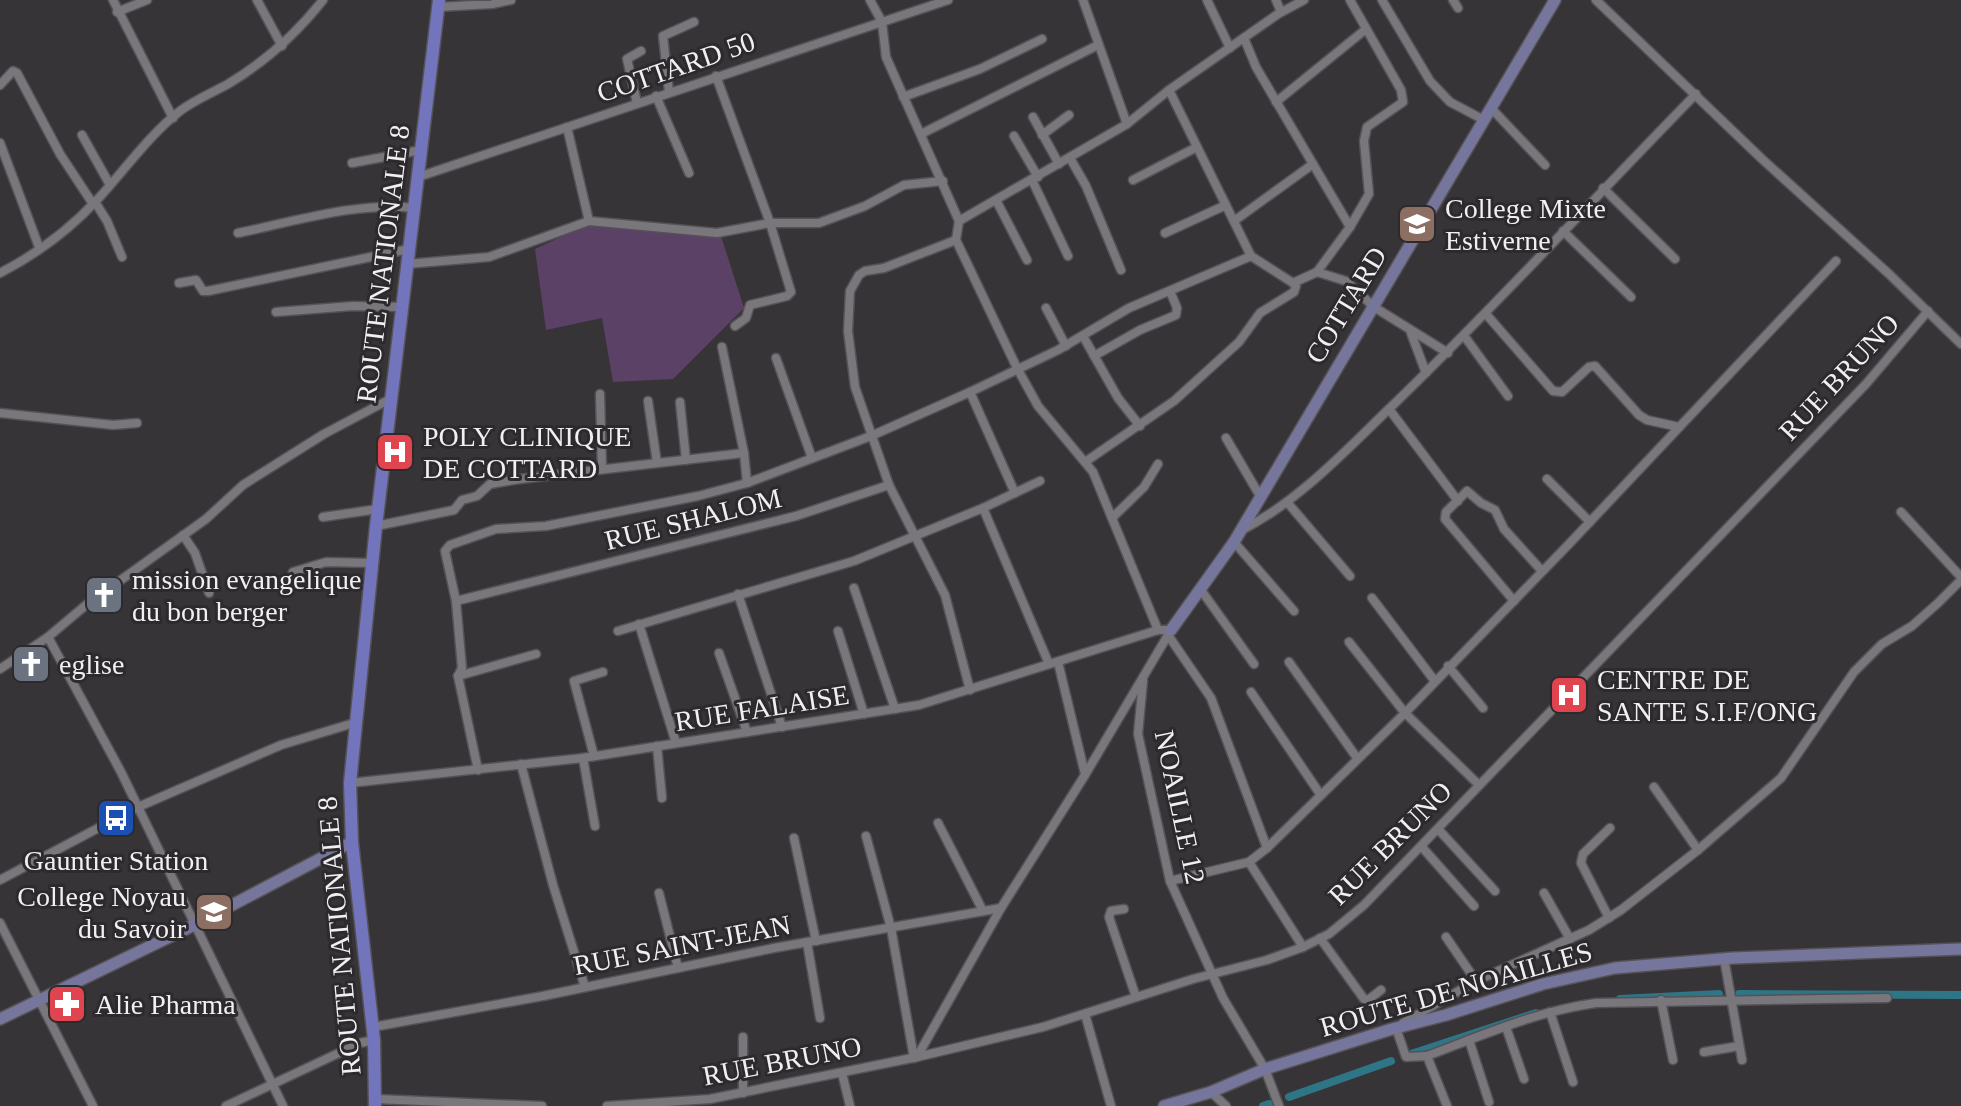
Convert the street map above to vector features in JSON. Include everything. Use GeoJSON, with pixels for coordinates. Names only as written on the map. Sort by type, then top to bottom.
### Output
{"type":"FeatureCollection","features":[{"type":"Feature","properties":{"kind":"main road","name":"ROUTE NATIONALE 8"},"geometry":{"type":"LineString","coordinates":[[376,1102],[374,1033],[352,842],[350,783],[376,526],[438,3]]}},
{"type":"Feature","properties":{"kind":"street"},"geometry":{"type":"LineString","coordinates":[[113,0],[173,118]]}},
{"type":"Feature","properties":{"kind":"street"},"geometry":{"type":"LineString","coordinates":[[117,12],[147,0]]}},
{"type":"Feature","properties":{"kind":"street"},"geometry":{"type":"LineString","coordinates":[[257,0],[282,46]]}},
{"type":"Feature","properties":{"kind":"street"},"geometry":{"type":"LineString","coordinates":[[0,273],[60,235],[180,110],[231,82],[282,46],[323,0]]}},
{"type":"Feature","properties":{"kind":"street"},"geometry":{"type":"LineString","coordinates":[[438,3],[492,4],[511,0]]}},
{"type":"Feature","properties":{"kind":"street"},"geometry":{"type":"LineString","coordinates":[[870,0],[882,22],[886,57],[959,221],[956,240],[1038,406],[1098,481],[1158,630]]}},
{"type":"Feature","properties":{"kind":"street","name":"COTTARD 50"},"geometry":{"type":"LineString","coordinates":[[418,177],[948,0]]}},
{"type":"Feature","properties":{"kind":"street"},"geometry":{"type":"LineString","coordinates":[[1083,0],[1127,124]]}},
{"type":"Feature","properties":{"kind":"street"},"geometry":{"type":"LineString","coordinates":[[1207,0],[1230,48]]}},
{"type":"Feature","properties":{"kind":"street"},"geometry":{"type":"LineString","coordinates":[[1276,0],[1281,12]]}},
{"type":"Feature","properties":{"kind":"street"},"geometry":{"type":"LineString","coordinates":[[959,221],[1127,124],[1169,90],[1281,12],[1304,0]]}},
{"type":"Feature","properties":{"kind":"street"},"geometry":{"type":"LineString","coordinates":[[1293,283],[1317,272],[1350,227],[1369,194],[1365,150],[1367,127],[1403,102],[1401,90],[1350,0]]}},
{"type":"Feature","properties":{"kind":"street"},"geometry":{"type":"LineString","coordinates":[[1382,0],[1430,81],[1450,102],[1484,120]]}},
{"type":"Feature","properties":{"kind":"street","name":"COTTARD"},"geometry":{"type":"LineString","coordinates":[[1170,632],[1234,542],[1555,0]]}},
{"type":"Feature","properties":{"kind":"street"},"geometry":{"type":"LineString","coordinates":[[1596,0],[1961,344]]}},
{"type":"Feature","properties":{"kind":"street"},"geometry":{"type":"LineString","coordinates":[[669,92],[663,36],[694,22]]}},
{"type":"Feature","properties":{"kind":"street"},"geometry":{"type":"LineString","coordinates":[[1276,102],[1366,29]]}},
{"type":"Feature","properties":{"kind":"street"},"geometry":{"type":"LineString","coordinates":[[1244,38],[1256,67],[1350,227]]}},
{"type":"Feature","properties":{"kind":"street"},"geometry":{"type":"LineString","coordinates":[[903,97],[980,69],[1042,39]]}},
{"type":"Feature","properties":{"kind":"street"},"geometry":{"type":"LineString","coordinates":[[921,134],[1098,45]]}},
{"type":"Feature","properties":{"kind":"street"},"geometry":{"type":"LineString","coordinates":[[637,103],[627,59],[641,51]]}},
{"type":"Feature","properties":{"kind":"street"},"geometry":{"type":"LineString","coordinates":[[0,85],[13,71],[17,73],[60,154],[107,221],[122,257]]}},
{"type":"Feature","properties":{"kind":"street"},"geometry":{"type":"LineString","coordinates":[[716,76],[770,223],[791,292],[787,296],[750,305],[746,318],[735,326]]}},
{"type":"Feature","properties":{"kind":"street"},"geometry":{"type":"LineString","coordinates":[[1085,462],[1174,401],[1239,342],[1260,313],[1294,292],[1296,286],[1251,256],[1169,90]]}},
{"type":"Feature","properties":{"kind":"street"},"geometry":{"type":"LineString","coordinates":[[1241,530],[1287,502],[1465,337],[1603,188],[1696,94]]}},
{"type":"Feature","properties":{"kind":"street"},"geometry":{"type":"LineString","coordinates":[[656,96],[689,173]]}},
{"type":"Feature","properties":{"kind":"street"},"geometry":{"type":"LineString","coordinates":[[1491,108],[1545,165]]}},
{"type":"Feature","properties":{"kind":"street"},"geometry":{"type":"LineString","coordinates":[[1042,135],[1069,115]]}},
{"type":"Feature","properties":{"kind":"street"},"geometry":{"type":"LineString","coordinates":[[1033,117],[1059,164]]}},
{"type":"Feature","properties":{"kind":"street"},"geometry":{"type":"LineString","coordinates":[[567,127],[589,221]]}},
{"type":"Feature","properties":{"kind":"street"},"geometry":{"type":"LineString","coordinates":[[82,135],[110,185]]}},
{"type":"Feature","properties":{"kind":"street"},"geometry":{"type":"LineString","coordinates":[[1014,136],[1068,256]]}},
{"type":"Feature","properties":{"kind":"street"},"geometry":{"type":"LineString","coordinates":[[0,143],[39,247]]}},
{"type":"Feature","properties":{"kind":"street"},"geometry":{"type":"LineString","coordinates":[[1133,180],[1197,147]]}},
{"type":"Feature","properties":{"kind":"street"},"geometry":{"type":"LineString","coordinates":[[352,163],[421,150]]}},
{"type":"Feature","properties":{"kind":"street"},"geometry":{"type":"LineString","coordinates":[[1070,158],[1086,186],[1121,270]]}},
{"type":"Feature","properties":{"kind":"street"},"geometry":{"type":"LineString","coordinates":[[1234,221],[1313,164]]}},
{"type":"Feature","properties":{"kind":"street"},"geometry":{"type":"LineString","coordinates":[[407,264],[489,257],[589,221],[717,233],[770,223],[819,223],[865,206],[904,185],[943,181]]}},
{"type":"Feature","properties":{"kind":"street"},"geometry":{"type":"LineString","coordinates":[[1603,188],[1675,259]]}},
{"type":"Feature","properties":{"kind":"street"},"geometry":{"type":"LineString","coordinates":[[996,200],[1027,260]]}},
{"type":"Feature","properties":{"kind":"street"},"geometry":{"type":"LineString","coordinates":[[1165,233],[1226,205]]}},
{"type":"Feature","properties":{"kind":"street"},"geometry":{"type":"LineString","coordinates":[[238,233],[348,211],[394,206],[414,208]]}},
{"type":"Feature","properties":{"kind":"street"},"geometry":{"type":"LineString","coordinates":[[1563,231],[1631,297]]}},
{"type":"Feature","properties":{"kind":"street"},"geometry":{"type":"LineString","coordinates":[[956,240],[859,275],[850,291],[848,331],[852,370],[871,436],[889,485],[945,595],[970,690]]}},
{"type":"Feature","properties":{"kind":"street"},"geometry":{"type":"LineString","coordinates":[[179,283],[196,280],[203,291],[208,291],[409,249]]}},
{"type":"Feature","properties":{"kind":"street"},"geometry":{"type":"LineString","coordinates":[[478,770],[458,676],[462,668],[456,601],[446,549],[450,545],[496,529],[546,526],[698,496],[747,483],[871,436],[970,392],[1066,346],[1129,308],[1251,256]]}},
{"type":"Feature","properties":{"kind":"street"},"geometry":{"type":"LineString","coordinates":[[1170,881],[1249,862],[1267,848],[1514,601],[1836,261]]}},
{"type":"Feature","properties":{"kind":"street"},"geometry":{"type":"LineString","coordinates":[[1317,272],[1346,281],[1374,307],[1448,353]]}},
{"type":"Feature","properties":{"kind":"street"},"geometry":{"type":"LineString","coordinates":[[1094,356],[1140,330],[1176,315],[1177,308],[1170,291]]}},
{"type":"Feature","properties":{"kind":"street"},"geometry":{"type":"LineString","coordinates":[[276,312],[353,306],[402,307]]}},
{"type":"Feature","properties":{"kind":"street"},"geometry":{"type":"LineString","coordinates":[[1046,308],[1066,346]]}},
{"type":"Feature","properties":{"kind":"street","name":"RUE BRUNO"},"geometry":{"type":"LineString","coordinates":[[607,1106],[710,1099],[916,1058],[1043,1027],[1267,960],[1329,934],[1364,905],[1866,384],[1928,311]]}},
{"type":"Feature","properties":{"kind":"street"},"geometry":{"type":"LineString","coordinates":[[1486,314],[1553,391],[1562,392],[1589,367],[1595,366],[1639,415],[1647,420],[1679,427]]}},
{"type":"Feature","properties":{"kind":"street"},"geometry":{"type":"LineString","coordinates":[[1411,332],[1426,373]]}},
{"type":"Feature","properties":{"kind":"street"},"geometry":{"type":"LineString","coordinates":[[1083,336],[1118,398],[1140,426]]}},
{"type":"Feature","properties":{"kind":"street"},"geometry":{"type":"LineString","coordinates":[[1465,337],[1508,396]]}},
{"type":"Feature","properties":{"kind":"street"},"geometry":{"type":"LineString","coordinates":[[722,347],[744,453],[747,483]]}},
{"type":"Feature","properties":{"kind":"street"},"geometry":{"type":"LineString","coordinates":[[776,358],[812,458]]}},
{"type":"Feature","properties":{"kind":"street"},"geometry":{"type":"LineString","coordinates":[[970,392],[1015,493]]}},
{"type":"Feature","properties":{"kind":"street"},"geometry":{"type":"LineString","coordinates":[[600,394],[602,469]]}},
{"type":"Feature","properties":{"kind":"street"},"geometry":{"type":"LineString","coordinates":[[0,669],[48,637],[86,605],[183,535],[243,485],[324,434],[392,398]]}},
{"type":"Feature","properties":{"kind":"street"},"geometry":{"type":"LineString","coordinates":[[648,401],[657,463]]}},
{"type":"Feature","properties":{"kind":"street"},"geometry":{"type":"LineString","coordinates":[[680,402],[686,460]]}},
{"type":"Feature","properties":{"kind":"street"},"geometry":{"type":"LineString","coordinates":[[1389,409],[1458,501]]}},
{"type":"Feature","properties":{"kind":"street"},"geometry":{"type":"LineString","coordinates":[[0,413],[113,425],[137,423]]}},
{"type":"Feature","properties":{"kind":"street"},"geometry":{"type":"LineString","coordinates":[[1226,438],[1260,496]]}},
{"type":"Feature","properties":{"kind":"street"},"geometry":{"type":"LineString","coordinates":[[376,526],[454,510],[462,500],[477,496],[490,484],[744,453]]}},
{"type":"Feature","properties":{"kind":"street"},"geometry":{"type":"LineString","coordinates":[[1112,518],[1144,487],[1158,464]]}},
{"type":"Feature","properties":{"kind":"street"},"geometry":{"type":"LineString","coordinates":[[1547,479],[1590,522]]}},
{"type":"Feature","properties":{"kind":"street"},"geometry":{"type":"LineString","coordinates":[[618,631],[854,561],[1040,481]]}},
{"type":"Feature","properties":{"kind":"street","name":"RUE SHALOM"},"geometry":{"type":"LineString","coordinates":[[456,601],[796,516],[889,485]]}},
{"type":"Feature","properties":{"kind":"street"},"geometry":{"type":"LineString","coordinates":[[1514,601],[1445,519],[1446,512],[1468,490],[1481,503],[1493,508],[1504,529],[1542,571]]}},
{"type":"Feature","properties":{"kind":"street"},"geometry":{"type":"LineString","coordinates":[[1287,502],[1350,576]]}},
{"type":"Feature","properties":{"kind":"street"},"geometry":{"type":"LineString","coordinates":[[983,508],[1054,663],[1085,775]]}},
{"type":"Feature","properties":{"kind":"street"},"geometry":{"type":"LineString","coordinates":[[323,517],[378,509]]}},
{"type":"Feature","properties":{"kind":"street"},"geometry":{"type":"LineString","coordinates":[[1887,998],[1596,1003],[1550,1012],[1427,1056],[1406,1057],[1394,1028],[1476,981],[1609,918],[1698,850],[1781,778],[1854,672],[1882,644],[1912,626],[1961,578],[1901,512]]}},
{"type":"Feature","properties":{"kind":"street"},"geometry":{"type":"LineString","coordinates":[[183,535],[198,561],[209,593]]}},
{"type":"Feature","properties":{"kind":"street"},"geometry":{"type":"LineString","coordinates":[[1234,542],[1294,611]]}},
{"type":"Feature","properties":{"kind":"street"},"geometry":{"type":"LineString","coordinates":[[293,572],[326,562],[372,563]]}},
{"type":"Feature","properties":{"kind":"street"},"geometry":{"type":"LineString","coordinates":[[854,588],[895,709]]}},
{"type":"Feature","properties":{"kind":"street"},"geometry":{"type":"LineString","coordinates":[[1201,590],[1254,664]]}},
{"type":"Feature","properties":{"kind":"street"},"geometry":{"type":"LineString","coordinates":[[738,594],[782,727]]}},
{"type":"Feature","properties":{"kind":"street"},"geometry":{"type":"LineString","coordinates":[[1372,598],[1434,680]]}},
{"type":"Feature","properties":{"kind":"street"},"geometry":{"type":"LineString","coordinates":[[639,624],[676,743]]}},
{"type":"Feature","properties":{"kind":"street","name":"RUE FALAISE"},"geometry":{"type":"LineString","coordinates":[[350,783],[583,758],[919,705],[1158,630],[1170,632]]}},
{"type":"Feature","properties":{"kind":"street"},"geometry":{"type":"LineString","coordinates":[[838,631],[864,714]]}},
{"type":"Feature","properties":{"kind":"street"},"geometry":{"type":"LineString","coordinates":[[916,1058],[1001,908],[1170,632],[1211,698],[1267,848]]}},
{"type":"Feature","properties":{"kind":"street"},"geometry":{"type":"LineString","coordinates":[[48,637],[138,807],[283,1106]]}},
{"type":"Feature","properties":{"kind":"street"},"geometry":{"type":"LineString","coordinates":[[1349,642],[1405,713],[1479,785]]}},
{"type":"Feature","properties":{"kind":"street"},"geometry":{"type":"LineString","coordinates":[[719,653],[747,732]]}},
{"type":"Feature","properties":{"kind":"street"},"geometry":{"type":"LineString","coordinates":[[458,676],[536,654]]}},
{"type":"Feature","properties":{"kind":"street"},"geometry":{"type":"LineString","coordinates":[[1289,662],[1357,758]]}},
{"type":"Feature","properties":{"kind":"street"},"geometry":{"type":"LineString","coordinates":[[1448,666],[1483,708]]}},
{"type":"Feature","properties":{"kind":"street"},"geometry":{"type":"LineString","coordinates":[[594,756],[574,681],[603,672]]}},
{"type":"Feature","properties":{"kind":"street","name":"NOAILLE 12"},"geometry":{"type":"LineString","coordinates":[[1143,677],[1138,734],[1170,881],[1238,1027],[1265,1069],[1279,1106]]}},
{"type":"Feature","properties":{"kind":"street"},"geometry":{"type":"LineString","coordinates":[[1251,692],[1320,794]]}},
{"type":"Feature","properties":{"kind":"street"},"geometry":{"type":"LineString","coordinates":[[0,880],[138,807],[281,745],[354,723]]}},
{"type":"Feature","properties":{"kind":"street"},"geometry":{"type":"LineString","coordinates":[[657,746],[662,798]]}},
{"type":"Feature","properties":{"kind":"street"},"geometry":{"type":"LineString","coordinates":[[583,758],[595,826]]}},
{"type":"Feature","properties":{"kind":"street"},"geometry":{"type":"LineString","coordinates":[[521,764],[553,885],[585,987]]}},
{"type":"Feature","properties":{"kind":"street"},"geometry":{"type":"LineString","coordinates":[[1654,787],[1698,850]]}},
{"type":"Feature","properties":{"kind":"street"},"geometry":{"type":"LineString","coordinates":[[938,823],[983,911]]}},
{"type":"Feature","properties":{"kind":"street"},"geometry":{"type":"LineString","coordinates":[[1609,918],[1581,863],[1583,854],[1610,828]]}},
{"type":"Feature","properties":{"kind":"street"},"geometry":{"type":"LineString","coordinates":[[1438,829],[1495,891]]}},
{"type":"Feature","properties":{"kind":"street"},"geometry":{"type":"LineString","coordinates":[[866,836],[891,928],[916,1058]]}},
{"type":"Feature","properties":{"kind":"street"},"geometry":{"type":"LineString","coordinates":[[794,838],[820,1018]]}},
{"type":"Feature","properties":{"kind":"street"},"geometry":{"type":"LineString","coordinates":[[0,1019],[194,925],[352,842]]}},
{"type":"Feature","properties":{"kind":"street"},"geometry":{"type":"LineString","coordinates":[[1421,846],[1474,906]]}},
{"type":"Feature","properties":{"kind":"street"},"geometry":{"type":"LineString","coordinates":[[1249,862],[1303,947]]}},
{"type":"Feature","properties":{"kind":"street"},"geometry":{"type":"LineString","coordinates":[[659,893],[678,968]]}},
{"type":"Feature","properties":{"kind":"street"},"geometry":{"type":"LineString","coordinates":[[1544,893],[1570,939]]}},
{"type":"Feature","properties":{"kind":"street","name":"RUE SAINT-JEAN"},"geometry":{"type":"LineString","coordinates":[[226,1106],[360,1043],[374,1033],[811,941],[1001,908]]}},
{"type":"Feature","properties":{"kind":"street"},"geometry":{"type":"LineString","coordinates":[[1124,909],[1111,911],[1109,917],[1136,997]]}},
{"type":"Feature","properties":{"kind":"street"},"geometry":{"type":"LineString","coordinates":[[0,923],[93,1106]]}},
{"type":"Feature","properties":{"kind":"street"},"geometry":{"type":"LineString","coordinates":[[1446,937],[1476,981]]}},
{"type":"Feature","properties":{"kind":"street"},"geometry":{"type":"LineString","coordinates":[[1320,938],[1365,1000],[1381,990]]}},
{"type":"Feature","properties":{"kind":"street","name":"ROUTE DE NOAILLES"},"geometry":{"type":"LineString","coordinates":[[1164,1106],[1211,1092],[1265,1069],[1394,1028],[1543,984],[1615,968],[1724,958],[1961,949]]}},
{"type":"Feature","properties":{"kind":"street"},"geometry":{"type":"LineString","coordinates":[[1724,958],[1742,1060]]}},
{"type":"Feature","properties":{"kind":"street"},"geometry":{"type":"LineString","coordinates":[[1661,1000],[1673,1060]]}},
{"type":"Feature","properties":{"kind":"street"},"geometry":{"type":"LineString","coordinates":[[1550,1012],[1573,1082]]}},
{"type":"Feature","properties":{"kind":"street"},"geometry":{"type":"LineString","coordinates":[[1085,1014],[1111,1106]]}},
{"type":"Feature","properties":{"kind":"street"},"geometry":{"type":"LineString","coordinates":[[1506,1027],[1524,1079]]}},
{"type":"Feature","properties":{"kind":"street"},"geometry":{"type":"LineString","coordinates":[[743,1037],[743,1093]]}},
{"type":"Feature","properties":{"kind":"street"},"geometry":{"type":"LineString","coordinates":[[1469,1040],[1489,1102]]}},
{"type":"Feature","properties":{"kind":"street"},"geometry":{"type":"LineString","coordinates":[[1704,1052],[1739,1046]]}},
{"type":"Feature","properties":{"kind":"street"},"geometry":{"type":"LineString","coordinates":[[1427,1056],[1447,1106]]}},
{"type":"Feature","properties":{"kind":"street"},"geometry":{"type":"LineString","coordinates":[[842,1073],[850,1106]]}},
{"type":"Feature","properties":{"kind":"street"},"geometry":{"type":"LineString","coordinates":[[1211,1092],[1226,1106]]}},
{"type":"Feature","properties":{"kind":"street"},"geometry":{"type":"LineString","coordinates":[[376,1102],[542,1106]]}},
{"type":"Feature","properties":{"kind":"shaded area"},"geometry":{"type":"Polygon","coordinates":[[[586,225],[721,236],[744,308],[673,379],[613,382],[602,318],[546,330],[535,249],[586,225]]]}},
{"type":"Feature","properties":{"kind":"waterway"},"geometry":{"type":"LineString","coordinates":[[1620,999],[1719,994]]}},
{"type":"Feature","properties":{"kind":"waterway"},"geometry":{"type":"LineString","coordinates":[[1739,994],[1961,995]]}},
{"type":"Feature","properties":{"kind":"waterway"},"geometry":{"type":"LineString","coordinates":[[1411,1054],[1536,1013]]}},
{"type":"Feature","properties":{"kind":"waterway"},"geometry":{"type":"LineString","coordinates":[[1289,1097],[1391,1061]]}},
{"type":"Feature","properties":{"kind":"waterway"},"geometry":{"type":"LineString","coordinates":[[1263,1106],[1269,1104]]}},
{"type":"Feature","properties":{"kind":"place","name":"College Mixte Estiverne"},"geometry":{"type":"Point","coordinates":[1417,224]}},
{"type":"Feature","properties":{"kind":"place","name":"POLY CLINIQUE DE COTTARD"},"geometry":{"type":"Point","coordinates":[395,452]}},
{"type":"Feature","properties":{"kind":"place","name":"mission evangelique du bon berger"},"geometry":{"type":"Point","coordinates":[104,595]}},
{"type":"Feature","properties":{"kind":"place","name":"eglise"},"geometry":{"type":"Point","coordinates":[31,664]}},
{"type":"Feature","properties":{"kind":"place","name":"CENTRE DE SANTE S.I.F/ONG"},"geometry":{"type":"Point","coordinates":[1569,695]}},
{"type":"Feature","properties":{"kind":"place","name":"Gauntier Station"},"geometry":{"type":"Point","coordinates":[116,818]}},
{"type":"Feature","properties":{"kind":"place","name":"College Noyau du Savoir"},"geometry":{"type":"Point","coordinates":[214,912]}},
{"type":"Feature","properties":{"kind":"place","name":"Alie Pharma"},"geometry":{"type":"Point","coordinates":[67,1004]}}]}
